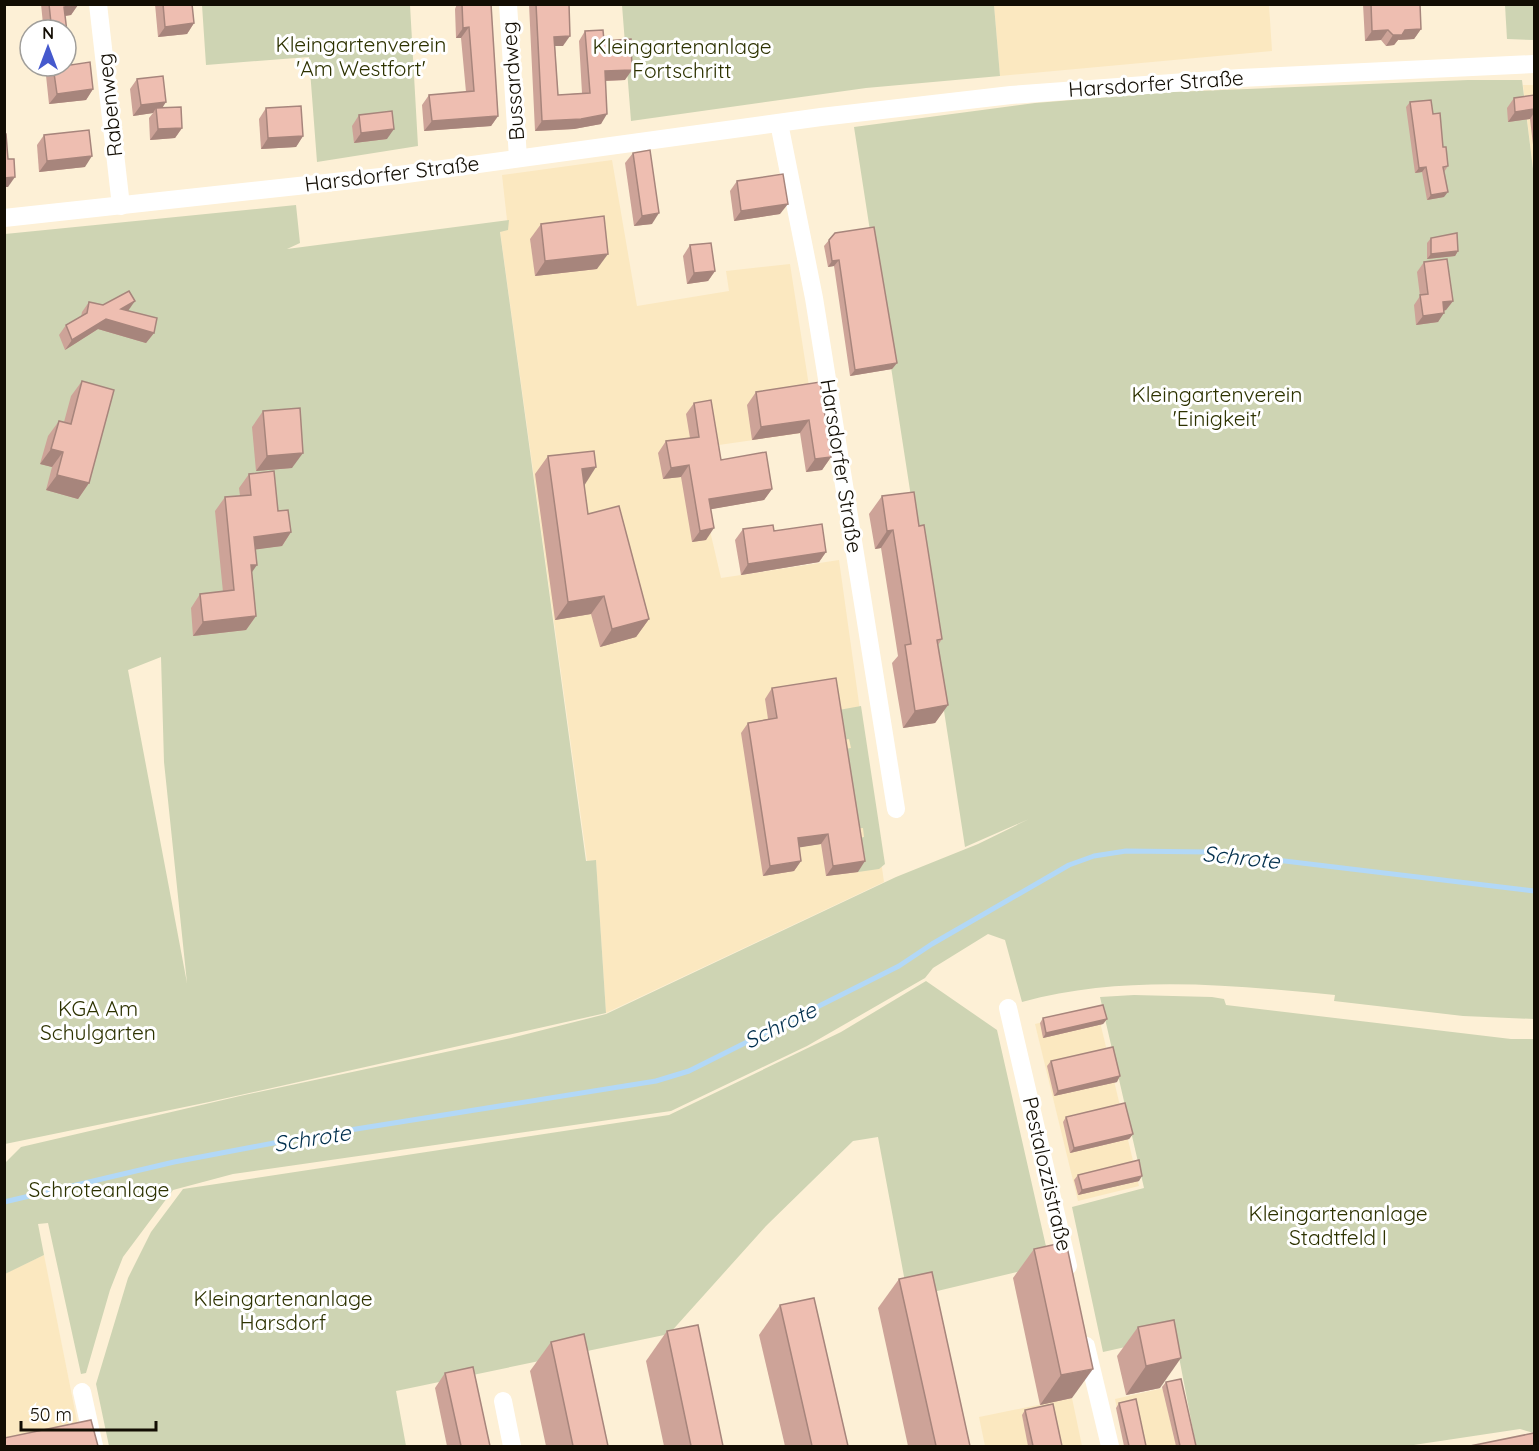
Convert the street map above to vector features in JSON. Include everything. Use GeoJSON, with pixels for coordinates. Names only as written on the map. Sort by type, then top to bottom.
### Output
{"type":"FeatureCollection","features":[{"type":"Feature","properties":{"kind":"street","name":"Rabenweg"},"geometry":{"type":"LineString","coordinates":[[98,4],[121,206]]}},
{"type":"Feature","properties":{"kind":"street","name":"Bussardweg"},"geometry":{"type":"LineString","coordinates":[[508,4],[518,158]]}},
{"type":"Feature","properties":{"kind":"street","name":"Harsdorfer Straße"},"geometry":{"type":"LineString","coordinates":[[4,218],[399,175],[779,123],[1011,95],[1138,84],[1534,64]]}},
{"type":"Feature","properties":{"kind":"street","name":"Harsdorfer Straße"},"geometry":{"type":"LineString","coordinates":[[779,123],[814,298],[896,809]]}},
{"type":"Feature","properties":{"kind":"street","name":"Pestalozzistraße"},"geometry":{"type":"LineString","coordinates":[[1008,1008],[1072,1285]]}},
{"type":"Feature","properties":{"kind":"street"},"geometry":{"type":"LineString","coordinates":[[1082,1326],[1110,1446]]}},
{"type":"Feature","properties":{"kind":"street"},"geometry":{"type":"LineString","coordinates":[[82,1392],[94,1446]]}},
{"type":"Feature","properties":{"kind":"street"},"geometry":{"type":"LineString","coordinates":[[503,1401],[512,1446]]}},
{"type":"Feature","properties":{"kind":"shaded area"},"geometry":{"type":"Polygon","coordinates":[[[994,5],[1269,5],[1272,51],[1000,76],[994,5]]]}},
{"type":"Feature","properties":{"kind":"shaded area"},"geometry":{"type":"Polygon","coordinates":[[[1523,85],[1534,85],[1534,177],[1523,85]]]}},
{"type":"Feature","properties":{"kind":"shaded area"},"geometry":{"type":"Polygon","coordinates":[[[612,160],[637,306],[729,291],[726,271],[790,264],[816,431],[691,449],[721,578],[839,560],[884,882],[606,1013],[596,860],[587,861],[500,231],[508,229],[502,175],[612,160]]]}},
{"type":"Feature","properties":{"kind":"shaded area"},"geometry":{"type":"Polygon","coordinates":[[[1097,1009],[1139,1186],[1078,1201],[1035,1024],[1097,1009]]]}},
{"type":"Feature","properties":{"kind":"shaded area"},"geometry":{"type":"Polygon","coordinates":[[[44,1255],[82,1446],[5,1446],[4,1274],[44,1255]]]}},
{"type":"Feature","properties":{"kind":"shaded area"},"geometry":{"type":"Polygon","coordinates":[[[1177,1385],[1193,1446],[1125,1446],[1115,1399],[1177,1385]]]}},
{"type":"Feature","properties":{"kind":"shaded area"},"geometry":{"type":"Polygon","coordinates":[[[1072,1398],[1082,1446],[985,1446],[979,1417],[1072,1398]]]}},
{"type":"Feature","properties":{"kind":"green space","name":"Kleingartenverein 'Am Westfort'"},"geometry":{"type":"Polygon","coordinates":[[[202,5],[410,5],[418,146],[317,162],[309,57],[206,65],[202,5]]]}},
{"type":"Feature","properties":{"kind":"green space","name":"Kleingartenanlage Fortschritt"},"geometry":{"type":"Polygon","coordinates":[[[622,5],[994,5],[1000,76],[866,88],[631,121],[622,5]]]}},
{"type":"Feature","properties":{"kind":"green space"},"geometry":{"type":"Polygon","coordinates":[[[1505,5],[1534,5],[1534,40],[1507,39],[1505,5]]]}},
{"type":"Feature","properties":{"kind":"green space","name":"Kleingartenverein 'Einigkeit'"},"geometry":{"type":"Polygon","coordinates":[[[1468,80],[1522,80],[1534,177],[1534,1019],[1463,1016],[1334,1001],[1335,995],[1204,985],[1131,985],[1095,988],[1022,1002],[1005,940],[988,934],[933,968],[925,978],[807,1046],[671,1111],[233,1174],[173,1190],[123,1257],[110,1290],[86,1373],[81,1374],[48,1223],[38,1224],[44,1255],[5,1274],[5,1163],[21,1147],[240,1096],[511,1038],[606,1014],[896,877],[978,844],[1029,819],[965,847],[854,127],[1035,103],[1173,92],[1468,80]]]}},
{"type":"Feature","properties":{"kind":"green space","name":"KGA Am Schulgarten"},"geometry":{"type":"Polygon","coordinates":[[[296,205],[300,243],[287,249],[509,220],[508,230],[500,232],[586,861],[596,860],[606,1013],[209,1102],[5,1144],[5,234],[296,205]],[[161,657],[128,670],[187,983],[164,762],[161,657]]]}},
{"type":"Feature","properties":{"kind":"green space"},"geometry":{"type":"Polygon","coordinates":[[[861,706],[885,864],[879,869],[858,872],[853,839],[864,837],[863,828],[851,829],[839,750],[851,748],[849,739],[837,741],[833,711],[861,706]]]}},
{"type":"Feature","properties":{"kind":"green space","name":"Kleingartenanlage Harsdorf"},"geometry":{"type":"Polygon","coordinates":[[[926,981],[997,1030],[1050,1264],[908,1298],[878,1137],[853,1141],[766,1226],[669,1334],[396,1391],[406,1446],[109,1446],[96,1384],[128,1278],[151,1232],[183,1189],[669,1115],[841,1032],[926,981]]]}},
{"type":"Feature","properties":{"kind":"green space","name":"Kleingartenanlage Stadtfeld I"},"geometry":{"type":"Polygon","coordinates":[[[1134,995],[1212,997],[1224,999],[1226,1005],[1511,1039],[1534,1039],[1534,1433],[1520,1429],[1407,1446],[1196,1446],[1175,1336],[1103,1352],[1072,1207],[1144,1188],[1100,997],[1134,995]]]}},
{"type":"Feature","properties":{"kind":"building"},"geometry":{"type":"Polygon","coordinates":[[[49,4],[78,4],[64,7],[65,18],[50,18],[49,4]]]}},
{"type":"Feature","properties":{"kind":"building"},"geometry":{"type":"Polygon","coordinates":[[[163,4],[192,4],[194,23],[165,27],[163,4]]]}},
{"type":"Feature","properties":{"kind":"building"},"geometry":{"type":"Polygon","coordinates":[[[462,4],[491,4],[498,116],[432,121],[429,95],[474,91],[469,27],[463,28],[462,4]]]}},
{"type":"Feature","properties":{"kind":"building"},"geometry":{"type":"Polygon","coordinates":[[[536,4],[569,4],[570,36],[554,37],[558,95],[590,93],[585,31],[603,30],[604,41],[631,39],[632,70],[605,71],[607,114],[581,119],[542,121],[536,4]]]}},
{"type":"Feature","properties":{"kind":"building"},"geometry":{"type":"Polygon","coordinates":[[[1371,4],[1420,4],[1421,29],[1405,30],[1402,35],[1393,35],[1388,30],[1372,31],[1371,4]]]}},
{"type":"Feature","properties":{"kind":"building"},"geometry":{"type":"Polygon","coordinates":[[[90,62],[93,89],[57,94],[55,78],[78,78],[78,64],[90,62]]]}},
{"type":"Feature","properties":{"kind":"building"},"geometry":{"type":"Polygon","coordinates":[[[163,76],[166,102],[141,105],[137,79],[163,76]]]}},
{"type":"Feature","properties":{"kind":"building"},"geometry":{"type":"Polygon","coordinates":[[[1534,95],[1534,109],[1515,112],[1514,98],[1534,95]]]}},
{"type":"Feature","properties":{"kind":"building"},"geometry":{"type":"Polygon","coordinates":[[[1431,100],[1433,114],[1440,113],[1443,147],[1446,147],[1448,166],[1443,167],[1448,192],[1431,195],[1426,167],[1419,168],[1410,102],[1431,100]]]}},
{"type":"Feature","properties":{"kind":"building"},"geometry":{"type":"Polygon","coordinates":[[[301,106],[303,136],[268,138],[266,108],[301,106]]]}},
{"type":"Feature","properties":{"kind":"building"},"geometry":{"type":"Polygon","coordinates":[[[181,107],[182,128],[158,129],[156,108],[181,107]]]}},
{"type":"Feature","properties":{"kind":"building"},"geometry":{"type":"Polygon","coordinates":[[[392,111],[394,129],[361,133],[359,115],[392,111]]]}},
{"type":"Feature","properties":{"kind":"building"},"geometry":{"type":"Polygon","coordinates":[[[89,130],[92,156],[47,161],[44,135],[89,130]]]}},
{"type":"Feature","properties":{"kind":"building"},"geometry":{"type":"Polygon","coordinates":[[[4,134],[6,134],[8,159],[14,159],[15,177],[4,178],[4,134]]]}},
{"type":"Feature","properties":{"kind":"building"},"geometry":{"type":"Polygon","coordinates":[[[650,150],[659,213],[642,216],[633,153],[650,150]]]}},
{"type":"Feature","properties":{"kind":"building"},"geometry":{"type":"Polygon","coordinates":[[[783,174],[788,204],[741,211],[737,181],[783,174]]]}},
{"type":"Feature","properties":{"kind":"building"},"geometry":{"type":"Polygon","coordinates":[[[604,216],[608,254],[545,261],[541,224],[604,216]]]}},
{"type":"Feature","properties":{"kind":"building"},"geometry":{"type":"Polygon","coordinates":[[[874,227],[897,363],[855,370],[839,260],[832,261],[829,240],[835,233],[874,227]]]}},
{"type":"Feature","properties":{"kind":"building"},"geometry":{"type":"Polygon","coordinates":[[[1457,233],[1458,251],[1431,254],[1431,238],[1457,233]]]}},
{"type":"Feature","properties":{"kind":"building"},"geometry":{"type":"Polygon","coordinates":[[[711,243],[715,271],[694,273],[690,245],[711,243]]]}},
{"type":"Feature","properties":{"kind":"building"},"geometry":{"type":"Polygon","coordinates":[[[1447,259],[1453,301],[1443,302],[1444,313],[1423,316],[1420,295],[1428,294],[1424,262],[1447,259]]]}},
{"type":"Feature","properties":{"kind":"building"},"geometry":{"type":"Polygon","coordinates":[[[129,291],[135,301],[121,309],[157,318],[154,333],[106,319],[72,340],[66,325],[87,313],[89,302],[103,305],[129,291]]]}},
{"type":"Feature","properties":{"kind":"building"},"geometry":{"type":"Polygon","coordinates":[[[82,381],[114,390],[89,483],[57,475],[63,452],[51,449],[59,421],[71,424],[82,381]]]}},
{"type":"Feature","properties":{"kind":"building"},"geometry":{"type":"Polygon","coordinates":[[[820,382],[831,457],[815,459],[809,420],[761,427],[756,392],[820,382]]]}},
{"type":"Feature","properties":{"kind":"building"},"geometry":{"type":"Polygon","coordinates":[[[711,400],[721,460],[766,452],[772,489],[709,499],[714,528],[700,531],[689,465],[671,468],[666,441],[699,437],[694,403],[711,400]]]}},
{"type":"Feature","properties":{"kind":"building"},"geometry":{"type":"Polygon","coordinates":[[[300,408],[303,453],[267,456],[263,411],[300,408]]]}},
{"type":"Feature","properties":{"kind":"building"},"geometry":{"type":"Polygon","coordinates":[[[594,451],[596,467],[582,469],[588,514],[619,506],[649,619],[612,629],[604,596],[568,602],[548,456],[594,451]]]}},
{"type":"Feature","properties":{"kind":"building"},"geometry":{"type":"Polygon","coordinates":[[[274,471],[278,511],[288,510],[291,532],[254,537],[257,565],[251,565],[256,616],[203,622],[200,594],[234,590],[225,497],[251,495],[249,474],[274,471]]]}},
{"type":"Feature","properties":{"kind":"building"},"geometry":{"type":"Polygon","coordinates":[[[914,492],[919,526],[924,525],[942,639],[937,640],[948,705],[915,711],[905,645],[911,644],[893,530],[887,531],[882,496],[914,492]]]}},
{"type":"Feature","properties":{"kind":"building"},"geometry":{"type":"Polygon","coordinates":[[[822,524],[826,552],[748,564],[743,529],[773,525],[774,531],[822,524]]]}},
{"type":"Feature","properties":{"kind":"building"},"geometry":{"type":"Polygon","coordinates":[[[836,678],[865,861],[833,866],[828,834],[798,838],[801,861],[770,866],[748,723],[777,718],[772,688],[836,678]]]}},
{"type":"Feature","properties":{"kind":"building"},"geometry":{"type":"Polygon","coordinates":[[[1103,1005],[1107,1019],[1046,1033],[1043,1018],[1103,1005]]]}},
{"type":"Feature","properties":{"kind":"building"},"geometry":{"type":"Polygon","coordinates":[[[1113,1047],[1120,1076],[1058,1091],[1051,1061],[1113,1047]]]}},
{"type":"Feature","properties":{"kind":"building"},"geometry":{"type":"Polygon","coordinates":[[[1125,1103],[1133,1134],[1074,1148],[1066,1117],[1125,1103]]]}},
{"type":"Feature","properties":{"kind":"building"},"geometry":{"type":"Polygon","coordinates":[[[1139,1160],[1142,1176],[1082,1190],[1078,1175],[1139,1160]]]}},
{"type":"Feature","properties":{"kind":"building"},"geometry":{"type":"Polygon","coordinates":[[[1066,1242],[1093,1369],[1061,1375],[1034,1249],[1066,1242]]]}},
{"type":"Feature","properties":{"kind":"building"},"geometry":{"type":"Polygon","coordinates":[[[932,1272],[970,1446],[936,1446],[899,1279],[932,1272]]]}},
{"type":"Feature","properties":{"kind":"building"},"geometry":{"type":"Polygon","coordinates":[[[814,1298],[848,1446],[812,1446],[780,1305],[814,1298]]]}},
{"type":"Feature","properties":{"kind":"building"},"geometry":{"type":"Polygon","coordinates":[[[1174,1320],[1181,1358],[1146,1366],[1138,1327],[1174,1320]]]}},
{"type":"Feature","properties":{"kind":"building"},"geometry":{"type":"Polygon","coordinates":[[[698,1325],[723,1446],[691,1446],[667,1331],[698,1325]]]}},
{"type":"Feature","properties":{"kind":"building"},"geometry":{"type":"Polygon","coordinates":[[[584,1334],[608,1446],[573,1446],[551,1342],[584,1334]]]}},
{"type":"Feature","properties":{"kind":"building"},"geometry":{"type":"Polygon","coordinates":[[[473,1367],[490,1446],[461,1446],[445,1373],[473,1367]]]}},
{"type":"Feature","properties":{"kind":"building"},"geometry":{"type":"Polygon","coordinates":[[[1181,1379],[1196,1446],[1180,1446],[1166,1382],[1181,1379]]]}},
{"type":"Feature","properties":{"kind":"building"},"geometry":{"type":"Polygon","coordinates":[[[1136,1399],[1146,1446],[1129,1446],[1119,1403],[1136,1399]]]}},
{"type":"Feature","properties":{"kind":"building"},"geometry":{"type":"Polygon","coordinates":[[[1053,1404],[1062,1446],[1033,1446],[1025,1410],[1053,1404]]]}},
{"type":"Feature","properties":{"kind":"building"},"geometry":{"type":"Polygon","coordinates":[[[91,1420],[98,1446],[4,1446],[4,1438],[91,1420]]]}},
{"type":"Feature","properties":{"kind":"building"},"geometry":{"type":"Polygon","coordinates":[[[1534,1433],[1534,1446],[1470,1446],[1534,1433]]]}},
{"type":"Feature","properties":{"kind":"waterway","name":"Schrote"},"geometry":{"type":"LineString","coordinates":[[4,1202],[174,1162],[300,1138],[656,1081],[689,1071],[899,966],[932,944],[1069,865],[1094,856],[1126,851],[1210,852],[1534,891]]}},
{"type":"Feature","properties":{"kind":"park label","name":"Schroteanlage"},"geometry":{"type":"Point","coordinates":[99,1190]}}]}
